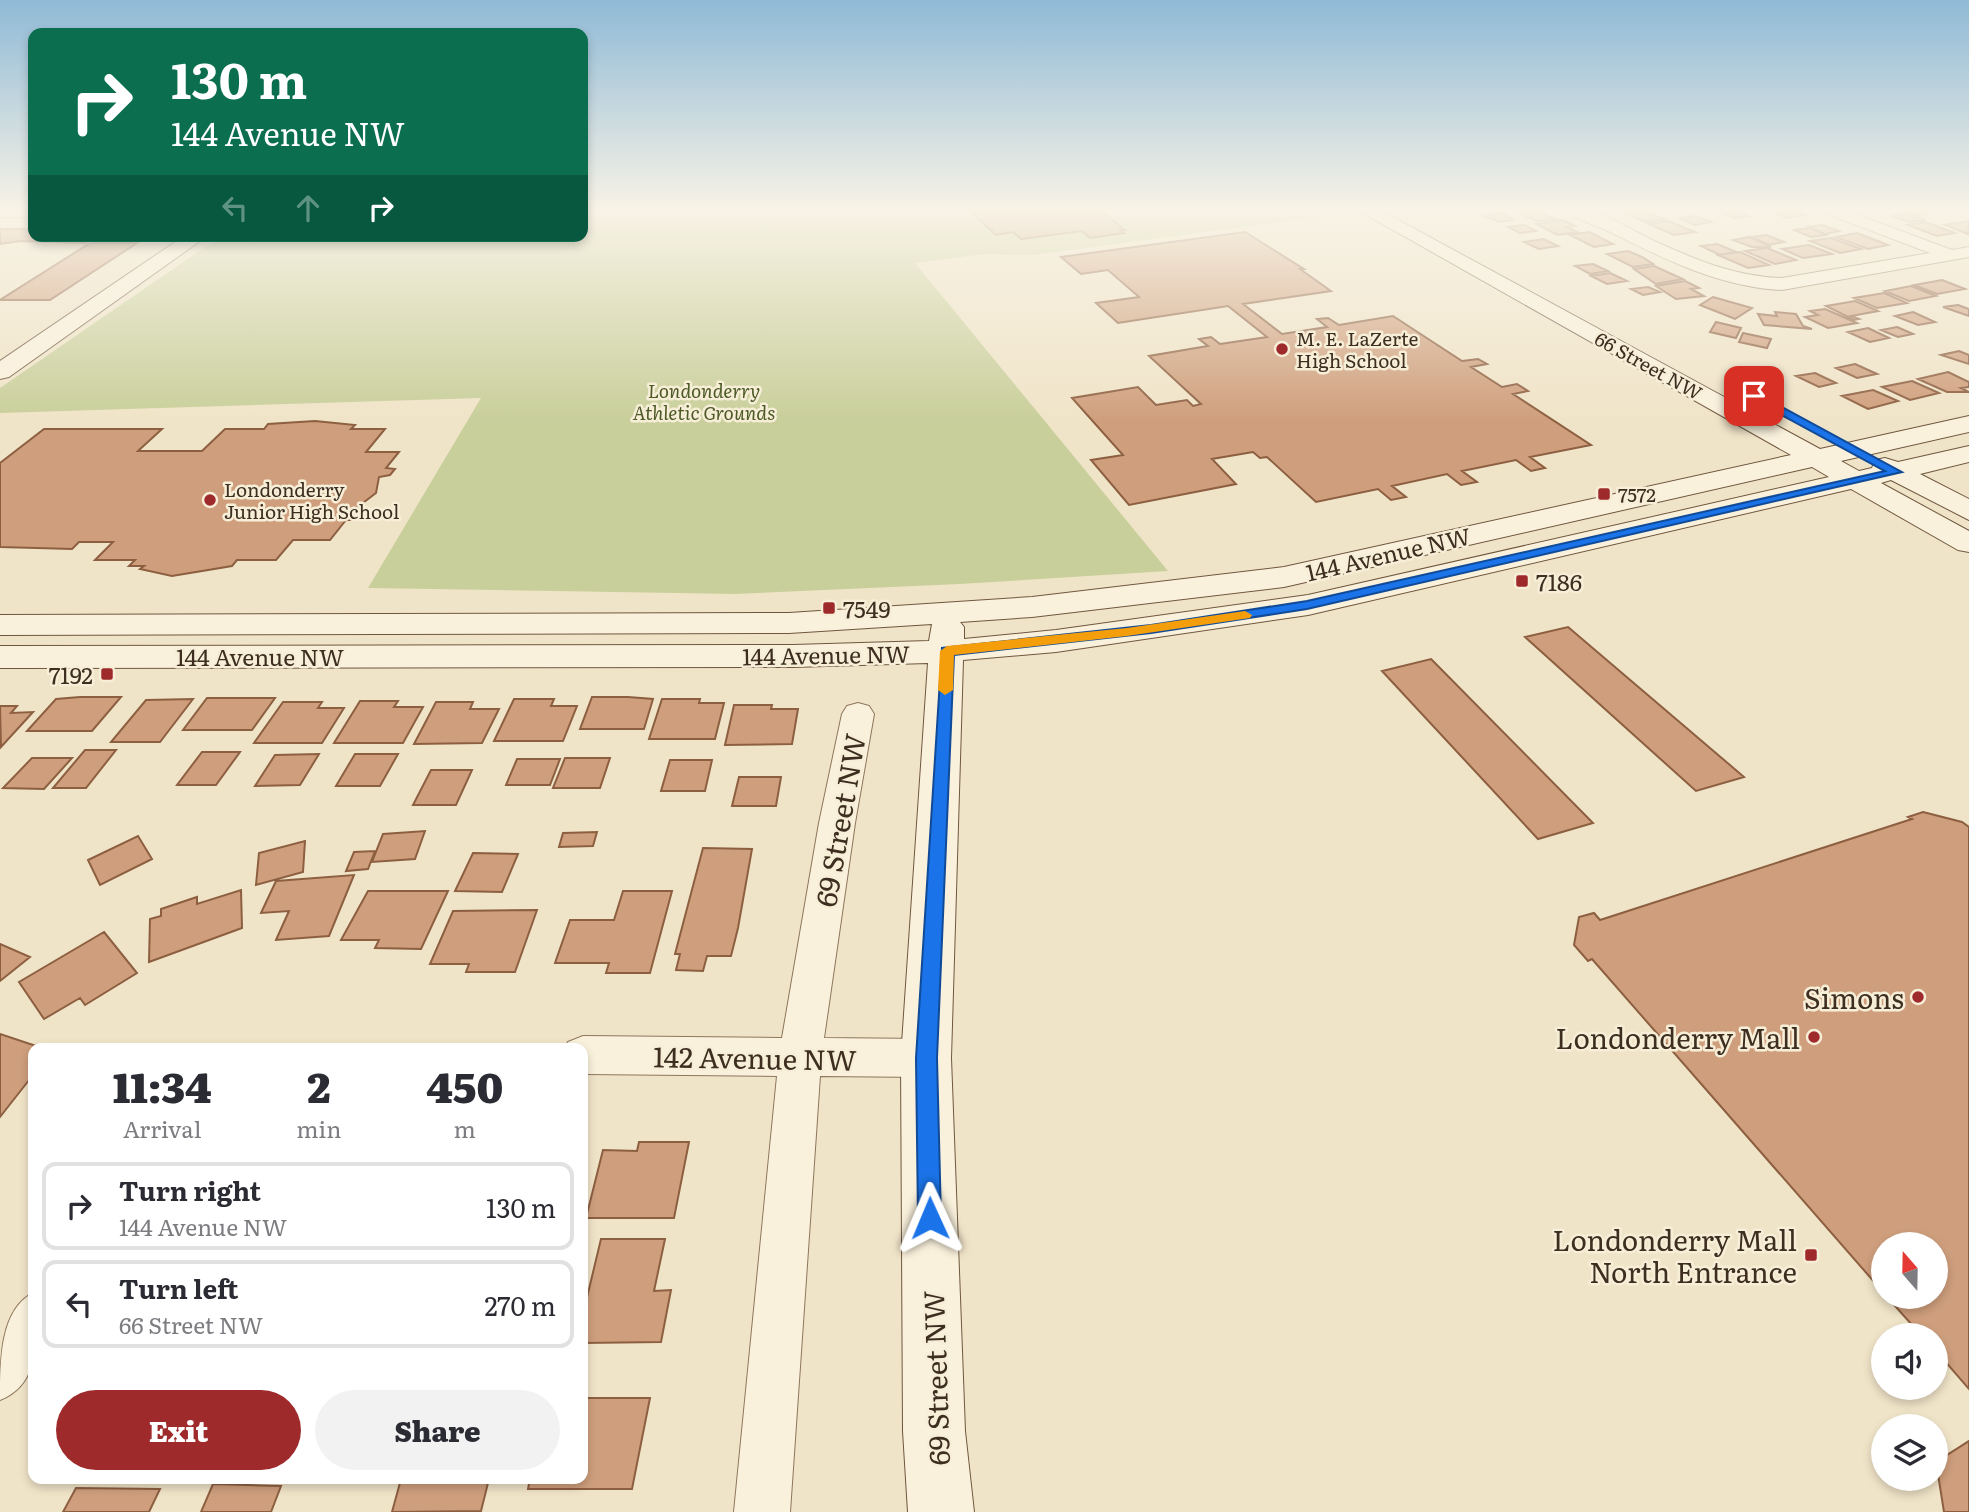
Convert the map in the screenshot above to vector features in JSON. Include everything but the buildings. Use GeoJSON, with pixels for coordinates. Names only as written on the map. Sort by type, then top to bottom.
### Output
{"type":"FeatureCollection","features":[{"type":"Feature","properties":{"kind":"street"},"geometry":{"type":"LineString","coordinates":[[0,372],[134,280]]}},
{"type":"Feature","properties":{"kind":"street","name":"66 Street NW"},"geometry":{"type":"LineString","coordinates":[[1493,280],[1711,400],[1821,446],[1856,465],[1969,543]]}},
{"type":"Feature","properties":{"kind":"street","name":"66 Street NW"},"geometry":{"type":"LineString","coordinates":[[1535,280],[1656,344]]}},
{"type":"Feature","properties":{"kind":"street"},"geometry":{"type":"LineString","coordinates":[[1735,280],[1748,284],[1782,284],[1811,280]]}},
{"type":"Feature","properties":{"kind":"street"},"geometry":{"type":"LineString","coordinates":[[1711,400],[1750,447],[1751,460],[1742,474]]}},
{"type":"Feature","properties":{"kind":"street","name":"144 Avenue NW"},"geometry":{"type":"LineString","coordinates":[[947,632],[1151,629],[1307,605],[1856,465],[1969,424]]}},
{"type":"Feature","properties":{"kind":"street","name":"144 Avenue NW"},"geometry":{"type":"LineString","coordinates":[[1,634],[793,656],[947,632],[1133,597],[1284,576],[1742,474],[1821,446]]}},
{"type":"Feature","properties":{"kind":"street"},"geometry":{"type":"LineString","coordinates":[[1969,457],[1956,468],[1955,474],[1956,481],[1969,495]]}},
{"type":"Feature","properties":{"kind":"street","name":"144 Avenue NW"},"geometry":{"type":"LineString","coordinates":[[1856,465],[1896,472],[1969,457]]}},
{"type":"Feature","properties":{"kind":"street"},"geometry":{"type":"LineString","coordinates":[[1896,472],[1969,511]]}},
{"type":"Feature","properties":{"kind":"street","name":"69 Street NW"},"geometry":{"type":"LineString","coordinates":[[941,1512],[934,1432],[926,1058],[947,632]]}},
{"type":"Feature","properties":{"kind":"street","name":"69 Street NW"},"geometry":{"type":"LineString","coordinates":[[762,1512],[800,1057],[837,823],[859,714]]}},
{"type":"Feature","properties":{"kind":"street","name":"142 Avenue NW"},"geometry":{"type":"LineString","coordinates":[[588,1055],[926,1058]]}},
{"type":"Feature","properties":{"kind":"street"},"geometry":{"type":"LineString","coordinates":[[0,1374],[28,1326]]}},
{"type":"Feature","properties":{"kind":"green space","name":"Londonderry Athletic Grounds"},"geometry":{"type":"Polygon","coordinates":[[[158,280],[929,280],[1168,571],[735,594],[368,588],[481,398],[0,413],[0,388],[158,280]]]}},
{"type":"Feature","properties":{"kind":"slow traffic"},"geometry":{"type":"LineString","coordinates":[[945,690],[947,651],[1056,641],[1245,615]]}},
{"type":"Feature","properties":{"kind":"place","name":"M. E. LaZerte High School"},"geometry":{"type":"Point","coordinates":[1282,349]}},
{"type":"Feature","properties":{"kind":"place","name":"7572"},"geometry":{"type":"Point","coordinates":[1604,494]}},
{"type":"Feature","properties":{"kind":"place","name":"Londonderry Junior High School"},"geometry":{"type":"Point","coordinates":[210,500]}},
{"type":"Feature","properties":{"kind":"place","name":"7186"},"geometry":{"type":"Point","coordinates":[1522,581]}},
{"type":"Feature","properties":{"kind":"place","name":"7549"},"geometry":{"type":"Point","coordinates":[829,608]}},
{"type":"Feature","properties":{"kind":"place","name":"7192"},"geometry":{"type":"Point","coordinates":[107,674]}},
{"type":"Feature","properties":{"kind":"place","name":"Simons"},"geometry":{"type":"Point","coordinates":[1918,997]}},
{"type":"Feature","properties":{"kind":"place","name":"Londonderry Mall"},"geometry":{"type":"Point","coordinates":[1814,1037]}},
{"type":"Feature","properties":{"kind":"place","name":"Londonderry Mall North Entrance"},"geometry":{"type":"Point","coordinates":[1811,1255]}},
{"type":"Feature","properties":{"kind":"route"},"geometry":{"type":"LineString","coordinates":[[930,1218],[926,1058],[947,651],[1151,629],[1307,605],[1896,472],[1754,396]]}}]}
